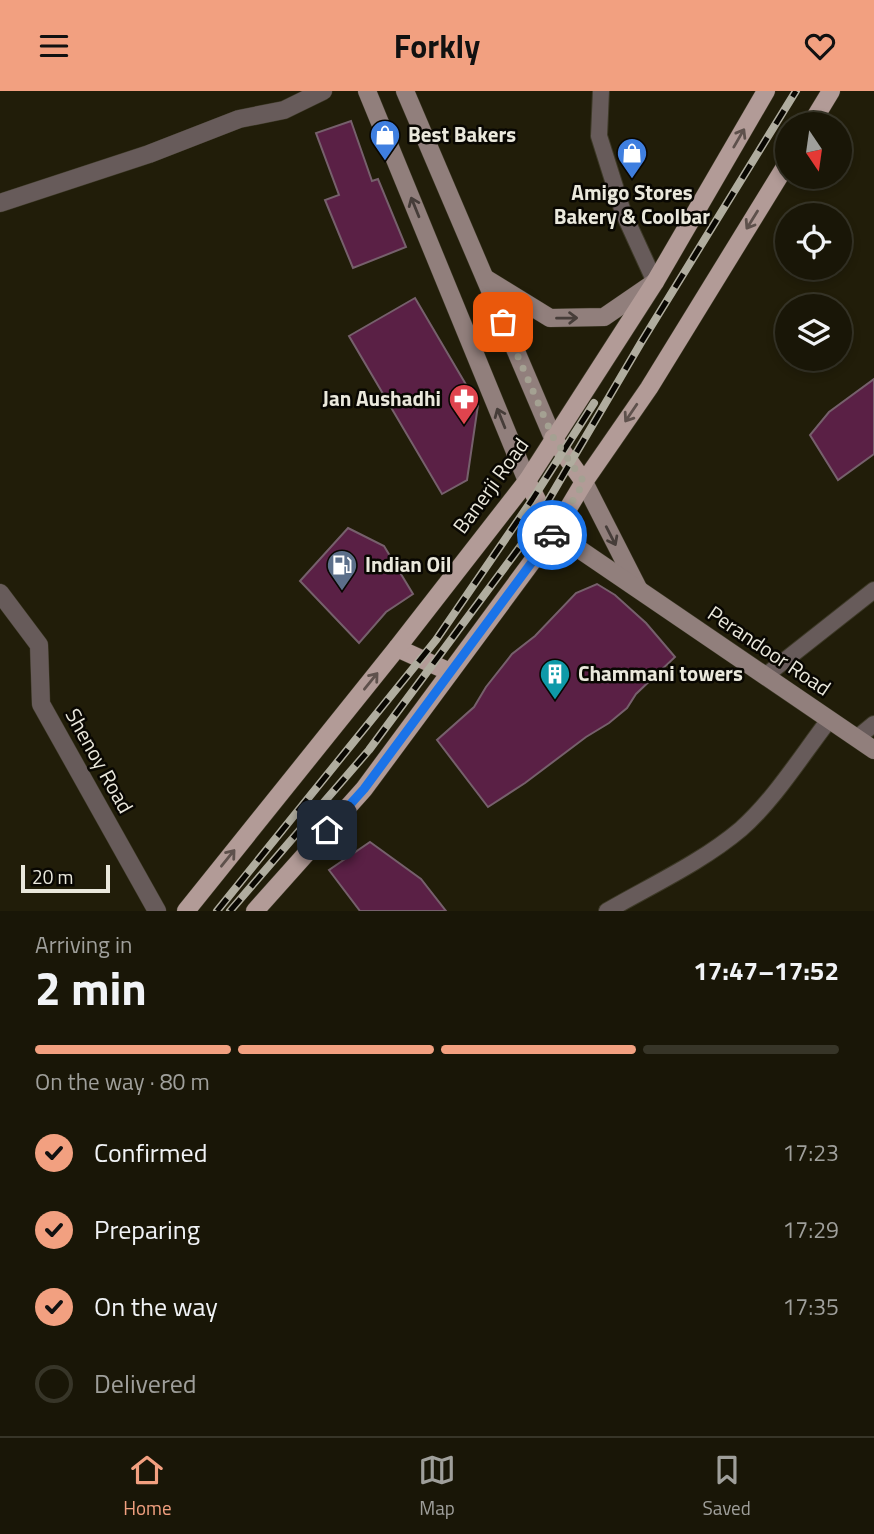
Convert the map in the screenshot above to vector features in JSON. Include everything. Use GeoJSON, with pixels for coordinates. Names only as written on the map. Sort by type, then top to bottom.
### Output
{"type":"FeatureCollection","features":[{"type":"Feature","properties":{"kind":"main road"},"geometry":{"type":"LineString","coordinates":[[367,91],[527,481],[554,532]]}},
{"type":"Feature","properties":{"kind":"main road"},"geometry":{"type":"LineString","coordinates":[[405,91],[553,437],[584,482]]}},
{"type":"Feature","properties":{"kind":"main road","name":"Banerji Road"},"geometry":{"type":"LineString","coordinates":[[186,911],[527,481],[655,282],[766,91]]}},
{"type":"Feature","properties":{"kind":"main road"},"geometry":{"type":"LineString","coordinates":[[818,112],[831,91]]}},
{"type":"Feature","properties":{"kind":"main road"},"geometry":{"type":"LineString","coordinates":[[254,911],[364,789],[554,532],[584,482],[649,388],[775,183]]}},
{"type":"Feature","properties":{"kind":"main road"},"geometry":{"type":"LineString","coordinates":[[485,278],[550,318],[604,317],[655,282]]}},
{"type":"Feature","properties":{"kind":"main road","name":"Perandoor Road"},"geometry":{"type":"LineString","coordinates":[[584,482],[638,589]]}},
{"type":"Feature","properties":{"kind":"main road","name":"Perandoor Road"},"geometry":{"type":"LineString","coordinates":[[554,532],[874,750]]}},
{"type":"Feature","properties":{"kind":"main road"},"geometry":{"type":"LineString","coordinates":[[397,648],[450,672]]}},
{"type":"Feature","properties":{"kind":"street"},"geometry":{"type":"LineString","coordinates":[[0,203],[149,155],[239,119],[284,110],[323,91]]}},
{"type":"Feature","properties":{"kind":"street","name":"Shenoy Road"},"geometry":{"type":"LineString","coordinates":[[0,593],[39,645],[41,704],[158,911]]}},
{"type":"Feature","properties":{"kind":"lane"},"geometry":{"type":"LineString","coordinates":[[601,91],[599,136],[623,212],[655,282]]}},
{"type":"Feature","properties":{"kind":"lane"},"geometry":{"type":"LineString","coordinates":[[765,676],[874,590]]}},
{"type":"Feature","properties":{"kind":"lane"},"geometry":{"type":"LineString","coordinates":[[607,911],[716,848],[742,828],[829,720]]}},
{"type":"Feature","properties":{"kind":"lane"},"geometry":{"type":"LineString","coordinates":[[857,738],[874,724]]}},
{"type":"Feature","properties":{"kind":"building"},"geometry":{"type":"Polygon","coordinates":[[[351,121],[372,181],[378,179],[406,247],[353,268],[325,200],[339,195],[316,133],[351,121]]]}},
{"type":"Feature","properties":{"kind":"building"},"geometry":{"type":"Polygon","coordinates":[[[415,298],[478,405],[467,480],[442,494],[349,336],[415,298]]]}},
{"type":"Feature","properties":{"kind":"building"},"geometry":{"type":"Polygon","coordinates":[[[874,379],[874,454],[838,480],[810,435],[829,412],[874,379]]]}},
{"type":"Feature","properties":{"kind":"building"},"geometry":{"type":"Polygon","coordinates":[[[348,528],[384,546],[413,594],[386,612],[359,643],[300,581],[348,528]]]}},
{"type":"Feature","properties":{"kind":"building","name":"Chammani towers"},"geometry":{"type":"Polygon","coordinates":[[[597,584],[615,595],[646,623],[675,657],[636,694],[627,708],[609,723],[488,807],[437,740],[474,707],[512,654],[535,636],[576,593],[597,584]]]}},
{"type":"Feature","properties":{"kind":"building"},"geometry":{"type":"Polygon","coordinates":[[[370,842],[421,879],[446,911],[360,911],[329,870],[370,842]]]}},
{"type":"Feature","properties":{"kind":"railway"},"geometry":{"type":"LineString","coordinates":[[230,911],[369,750],[525,540],[642,341],[796,91]]}},
{"type":"Feature","properties":{"kind":"railway"},"geometry":{"type":"LineString","coordinates":[[217,911],[436,640],[532,500],[594,403]]}},
{"type":"Feature","properties":{"kind":"way so far"},"geometry":{"type":"LineString","coordinates":[[503,322],[553,437],[584,482],[552,535]]}},
{"type":"Feature","properties":{"kind":"place","name":"Best Bakers"},"geometry":{"type":"Point","coordinates":[385,162]}},
{"type":"Feature","properties":{"kind":"place","name":"Amigo Stores Bakery & Coolbar"},"geometry":{"type":"Point","coordinates":[632,180]}},
{"type":"Feature","properties":{"kind":"place","name":"Jan Aushadhi"},"geometry":{"type":"Point","coordinates":[464,426]}},
{"type":"Feature","properties":{"kind":"place","name":"Indian Oil"},"geometry":{"type":"Point","coordinates":[342,592]}},
{"type":"Feature","properties":{"kind":"place","name":"Chammani towers"},"geometry":{"type":"Point","coordinates":[555,701]}},
{"type":"Feature","properties":{"kind":"route"},"geometry":{"type":"LineString","coordinates":[[327,830],[364,789],[552,535]]}}]}
